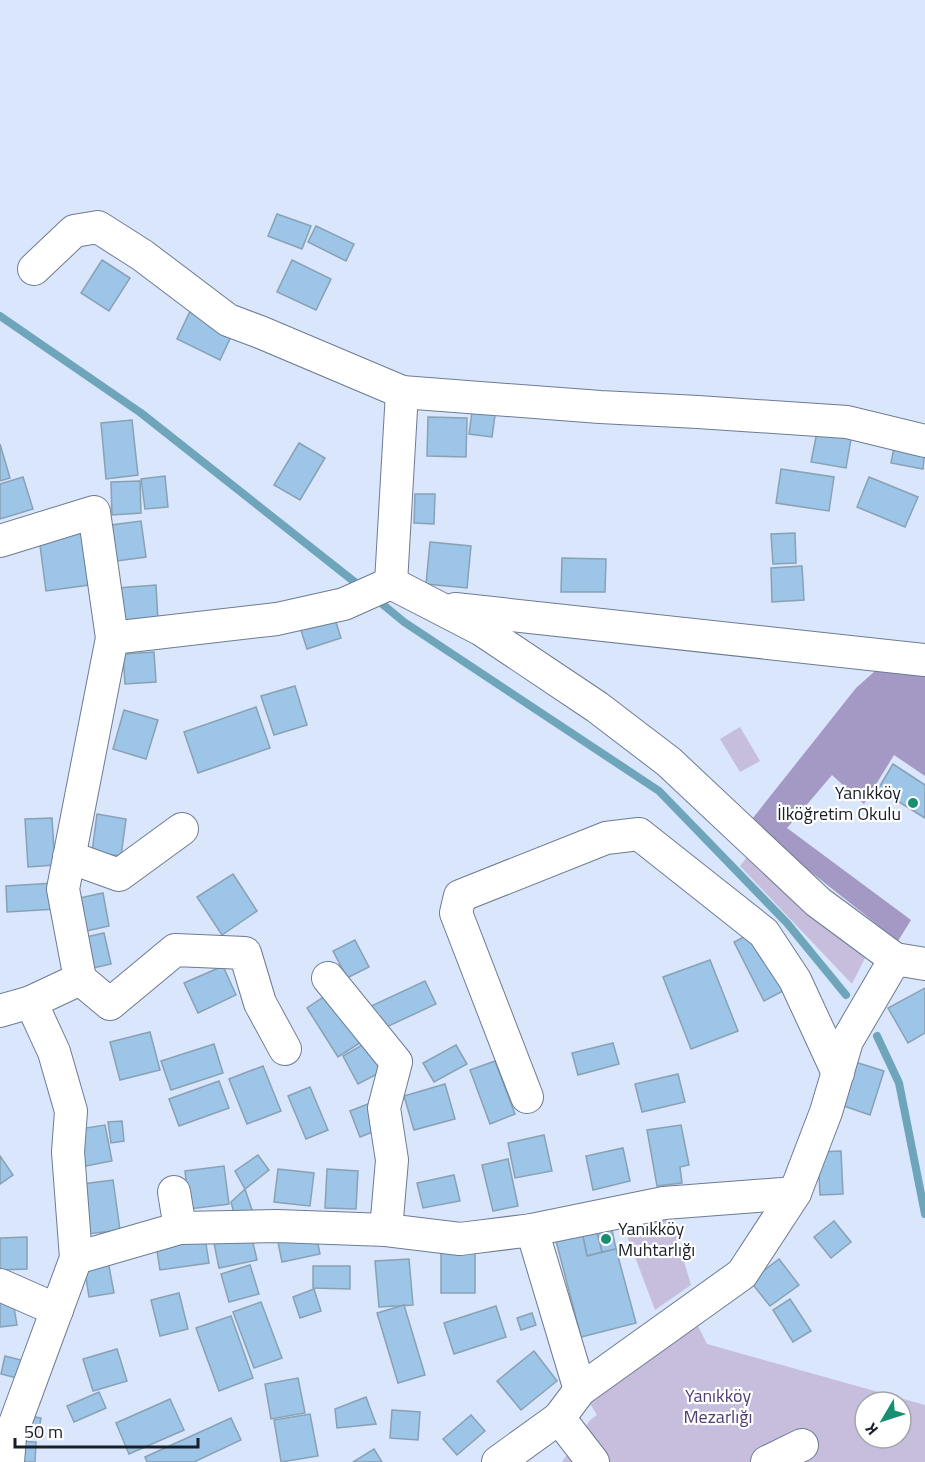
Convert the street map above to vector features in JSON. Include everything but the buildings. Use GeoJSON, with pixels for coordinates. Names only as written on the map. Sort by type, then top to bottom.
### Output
{"type":"FeatureCollection","features":[{"type":"Feature","properties":{"kind":"street"},"geometry":{"type":"LineString","coordinates":[[34,269],[74,231],[98,227],[142,255],[228,320],[402,392],[847,422],[925,441]]}},
{"type":"Feature","properties":{"kind":"street"},"geometry":{"type":"LineString","coordinates":[[388,585],[402,392]]}},
{"type":"Feature","properties":{"kind":"street"},"geometry":{"type":"LineString","coordinates":[[0,541],[94,512],[112,638],[63,890],[80,979],[110,1004],[175,950],[245,953],[260,1003],[285,1049]]}},
{"type":"Feature","properties":{"kind":"street"},"geometry":{"type":"LineString","coordinates":[[112,638],[277,619],[352,600],[388,585],[482,630],[597,707],[669,762],[818,902],[910,962],[871,1000],[847,1041],[826,1112],[795,1193],[742,1274],[580,1390],[529,1452],[498,1462]]}},
{"type":"Feature","properties":{"kind":"street"},"geometry":{"type":"LineString","coordinates":[[435,607],[925,660]]}},
{"type":"Feature","properties":{"kind":"street"},"geometry":{"type":"LineString","coordinates":[[69,857],[119,875],[182,829]]}},
{"type":"Feature","properties":{"kind":"street"},"geometry":{"type":"LineString","coordinates":[[527,1097],[456,913],[460,896],[606,838],[639,834],[764,933],[795,980],[838,1073]]}},
{"type":"Feature","properties":{"kind":"street"},"geometry":{"type":"LineString","coordinates":[[328,978],[396,1062],[384,1108],[392,1160],[386,1230]]}},
{"type":"Feature","properties":{"kind":"street"},"geometry":{"type":"LineString","coordinates":[[0,1011],[32,1002],[80,979]]}},
{"type":"Feature","properties":{"kind":"street"},"geometry":{"type":"LineString","coordinates":[[8,1462],[10,1437],[76,1258],[68,1152],[71,1111],[54,1052],[32,1002]]}},
{"type":"Feature","properties":{"kind":"street"},"geometry":{"type":"LineString","coordinates":[[174,1192],[180,1228]]}},
{"type":"Feature","properties":{"kind":"street"},"geometry":{"type":"LineString","coordinates":[[76,1258],[180,1228],[277,1226],[386,1230],[460,1239],[532,1230],[664,1203],[795,1193]]}},
{"type":"Feature","properties":{"kind":"street"},"geometry":{"type":"LineString","coordinates":[[532,1230],[580,1390]]}},
{"type":"Feature","properties":{"kind":"street"},"geometry":{"type":"LineString","coordinates":[[0,1285],[57,1310]]}},
{"type":"Feature","properties":{"kind":"street"},"geometry":{"type":"LineString","coordinates":[[559,1418],[592,1462]]}},
{"type":"Feature","properties":{"kind":"street"},"geometry":{"type":"LineString","coordinates":[[767,1462],[802,1445]]}},
{"type":"Feature","properties":{"kind":"green space"},"geometry":{"type":"Polygon","coordinates":[[[740,727],[760,761],[740,772],[720,739],[740,727]]]}},
{"type":"Feature","properties":{"kind":"green space"},"geometry":{"type":"Polygon","coordinates":[[[751,852],[865,958],[852,984],[740,866],[751,852]]]}},
{"type":"Feature","properties":{"kind":"green space"},"geometry":{"type":"Polygon","coordinates":[[[668,1208],[691,1285],[655,1310],[620,1217],[668,1208]]]}},
{"type":"Feature","properties":{"kind":"green space","name":"Yanıkköy Mezarlığı"},"geometry":{"type":"Polygon","coordinates":[[[696,1322],[707,1344],[871,1390],[853,1390],[853,1450],[913,1450],[913,1402],[925,1405],[925,1462],[562,1462],[590,1420],[597,1415],[583,1392],[696,1322]]]}},
{"type":"Feature","properties":{"kind":"shaded area"},"geometry":{"type":"Polygon","coordinates":[[[914,669],[925,675],[925,776],[894,755],[864,804],[832,775],[787,828],[911,920],[898,941],[749,823],[856,688],[875,671],[914,669]]]}},
{"type":"Feature","properties":{"kind":"waterway"},"geometry":{"type":"LineString","coordinates":[[0,316],[141,413],[361,587]]}},
{"type":"Feature","properties":{"kind":"waterway"},"geometry":{"type":"LineString","coordinates":[[375,598],[404,622],[659,791],[787,923],[846,995]]}},
{"type":"Feature","properties":{"kind":"waterway"},"geometry":{"type":"LineString","coordinates":[[877,1036],[899,1083],[925,1214]]}},
{"type":"Feature","properties":{"kind":"place","name":"Yanıkköy İlköğretim Okulu"},"geometry":{"type":"Point","coordinates":[913,803]}},
{"type":"Feature","properties":{"kind":"place","name":"Yanıkköy Muhtarlığı"},"geometry":{"type":"Point","coordinates":[606,1239]}}]}
